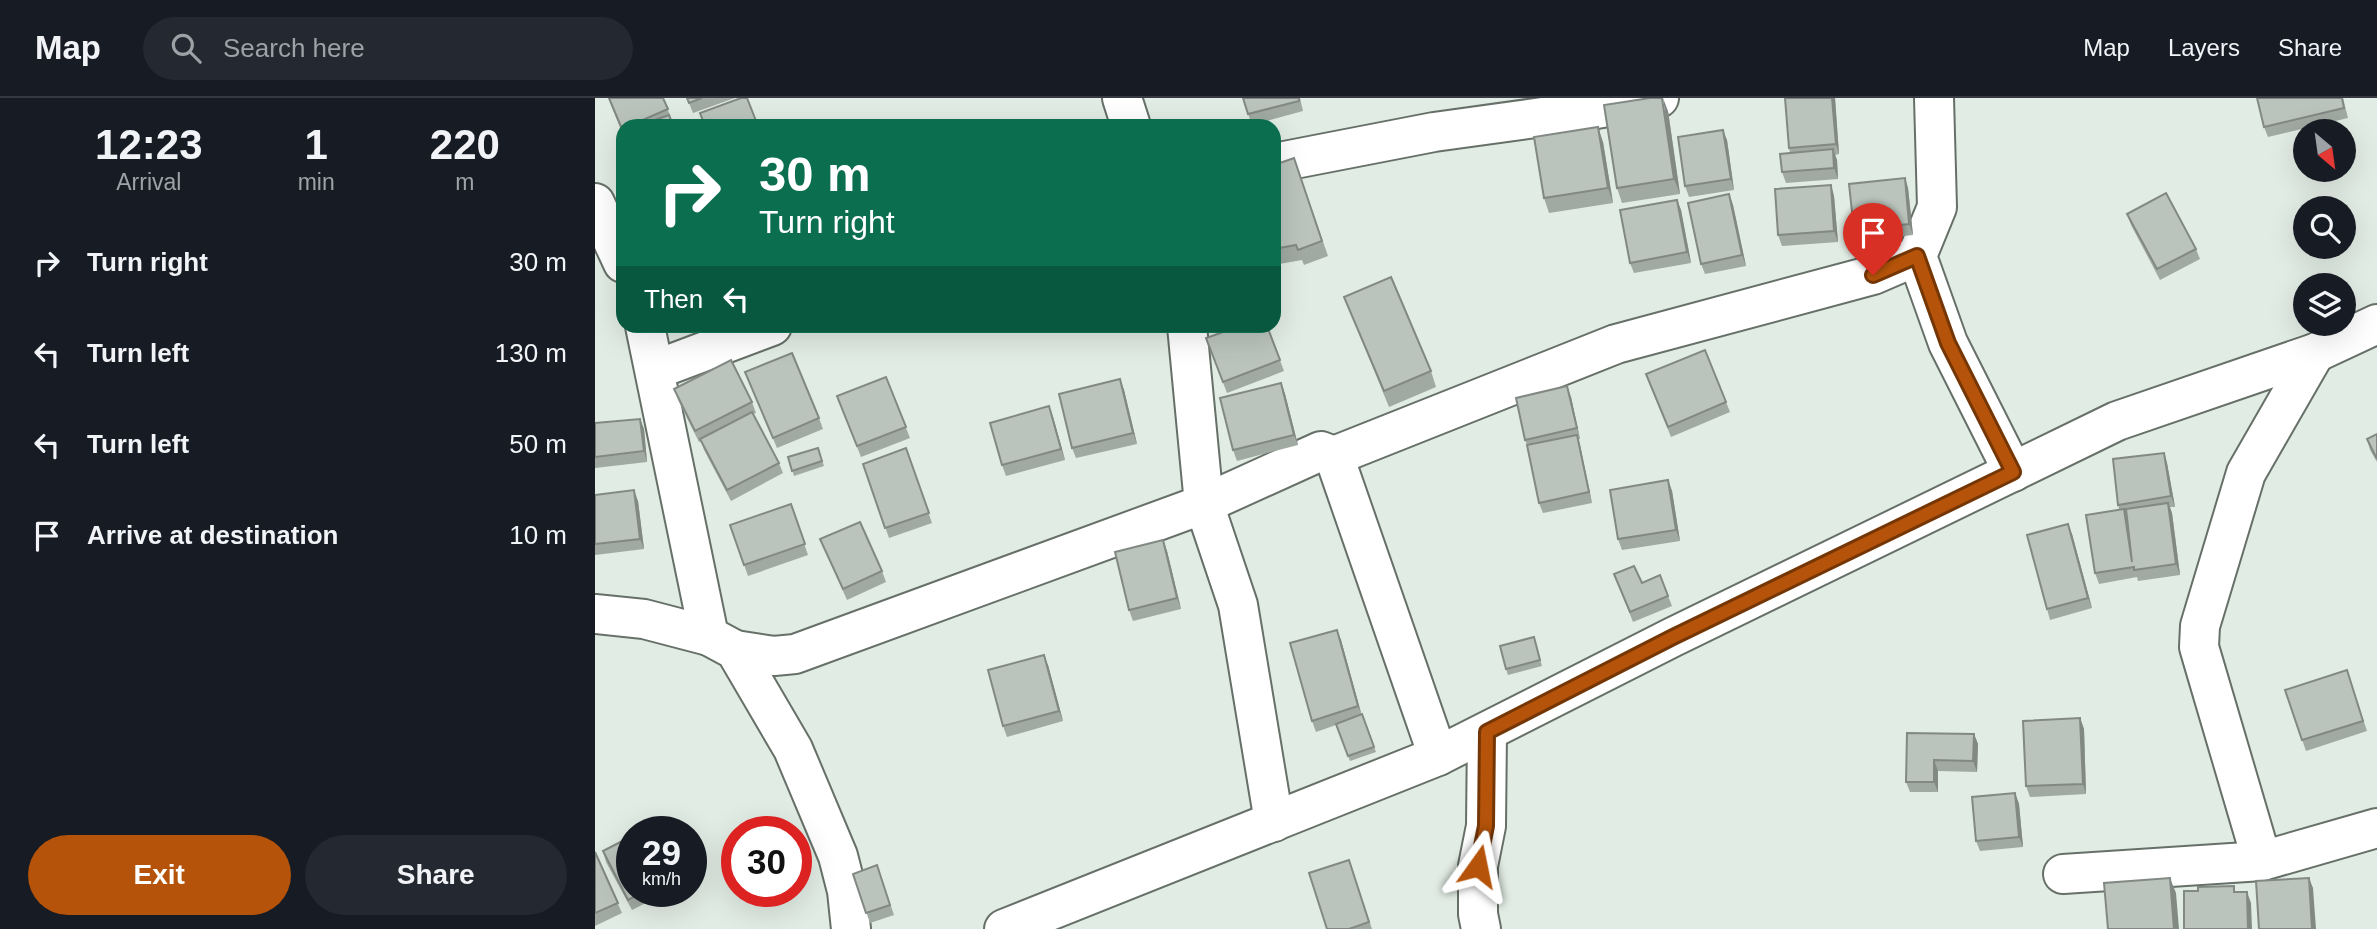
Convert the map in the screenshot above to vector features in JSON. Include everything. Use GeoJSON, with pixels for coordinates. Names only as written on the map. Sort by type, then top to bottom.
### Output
{"type":"FeatureCollection","features":[{"type":"Feature","properties":{"kind":"street"},"geometry":{"type":"LineString","coordinates":[[1122,98],[1129,119]]}},
{"type":"Feature","properties":{"kind":"street"},"geometry":{"type":"LineString","coordinates":[[1281,162],[1434,132],[1659,98]]}},
{"type":"Feature","properties":{"kind":"street"},"geometry":{"type":"LineString","coordinates":[[1934,98],[1937,207],[1917,256],[1948,343],[2013,472]]}},
{"type":"Feature","properties":{"kind":"street"},"geometry":{"type":"LineString","coordinates":[[595,203],[616,248]]}},
{"type":"Feature","properties":{"kind":"street"},"geometry":{"type":"LineString","coordinates":[[595,614],[645,618],[773,656],[795,654],[1204,504],[1321,452],[1334,456],[1616,344],[1873,275],[1917,256]]}},
{"type":"Feature","properties":{"kind":"street"},"geometry":{"type":"LineString","coordinates":[[1004,929],[1438,756],[1673,637],[2117,421],[2315,353],[2377,324]]}},
{"type":"Feature","properties":{"kind":"street"},"geometry":{"type":"LineString","coordinates":[[647,333],[722,643],[798,761],[838,856],[847,891],[851,929]]}},
{"type":"Feature","properties":{"kind":"street"},"geometry":{"type":"LineString","coordinates":[[655,370],[753,333]]}},
{"type":"Feature","properties":{"kind":"street"},"geometry":{"type":"LineString","coordinates":[[1188,333],[1204,504],[1238,605],[1274,822]]}},
{"type":"Feature","properties":{"kind":"street"},"geometry":{"type":"LineString","coordinates":[[2262,861],[2199,647],[2200,626],[2246,473],[2315,353]]}},
{"type":"Feature","properties":{"kind":"street"},"geometry":{"type":"LineString","coordinates":[[1334,456],[1438,756]]}},
{"type":"Feature","properties":{"kind":"street"},"geometry":{"type":"LineString","coordinates":[[1481,929],[1478,914],[1478,866],[1486,826],[1487,732]]}},
{"type":"Feature","properties":{"kind":"street"},"geometry":{"type":"LineString","coordinates":[[2063,874],[2262,861],[2377,828]]}},
{"type":"Feature","properties":{"kind":"building"},"geometry":{"type":"Polygon","coordinates":[[[609,98],[663,98],[668,109],[645,119],[618,119],[609,98]]]}},
{"type":"Feature","properties":{"kind":"building"},"geometry":{"type":"Polygon","coordinates":[[[687,98],[702,98],[689,103],[687,98]]]}},
{"type":"Feature","properties":{"kind":"building"},"geometry":{"type":"Polygon","coordinates":[[[747,98],[755,119],[702,119],[700,113],[747,98]]]}},
{"type":"Feature","properties":{"kind":"building"},"geometry":{"type":"Polygon","coordinates":[[[1243,98],[1299,98],[1299,101],[1248,114],[1243,98]]]}},
{"type":"Feature","properties":{"kind":"building"},"geometry":{"type":"Polygon","coordinates":[[[1662,98],[1674,179],[1617,188],[1604,105],[1662,98]]]}},
{"type":"Feature","properties":{"kind":"building"},"geometry":{"type":"Polygon","coordinates":[[[1785,98],[1832,98],[1836,144],[1789,148],[1785,98]]]}},
{"type":"Feature","properties":{"kind":"building"},"geometry":{"type":"Polygon","coordinates":[[[2257,98],[2342,98],[2344,108],[2264,127],[2257,98]]]}},
{"type":"Feature","properties":{"kind":"building"},"geometry":{"type":"Polygon","coordinates":[[[1598,127],[1608,188],[1544,198],[1534,137],[1598,127]]]}},
{"type":"Feature","properties":{"kind":"building"},"geometry":{"type":"Polygon","coordinates":[[[1723,130],[1731,179],[1685,186],[1678,137],[1723,130]]]}},
{"type":"Feature","properties":{"kind":"building"},"geometry":{"type":"Polygon","coordinates":[[[1833,149],[1834,168],[1782,172],[1780,154],[1833,149]]]}},
{"type":"Feature","properties":{"kind":"building"},"geometry":{"type":"Polygon","coordinates":[[[1294,158],[1322,241],[1298,250],[1296,245],[1281,248],[1281,163],[1294,158]]]}},
{"type":"Feature","properties":{"kind":"building"},"geometry":{"type":"Polygon","coordinates":[[[1905,178],[1909,224],[1854,230],[1849,184],[1905,178]]]}},
{"type":"Feature","properties":{"kind":"building"},"geometry":{"type":"Polygon","coordinates":[[[1831,185],[1834,231],[1778,235],[1775,189],[1831,185]]]}},
{"type":"Feature","properties":{"kind":"building"},"geometry":{"type":"Polygon","coordinates":[[[2166,193],[2196,249],[2157,269],[2127,214],[2166,193]]]}},
{"type":"Feature","properties":{"kind":"building"},"geometry":{"type":"Polygon","coordinates":[[[1729,194],[1742,255],[1701,264],[1688,203],[1729,194]]]}},
{"type":"Feature","properties":{"kind":"building"},"geometry":{"type":"Polygon","coordinates":[[[1677,200],[1687,252],[1630,263],[1620,210],[1677,200]]]}},
{"type":"Feature","properties":{"kind":"building"},"geometry":{"type":"Polygon","coordinates":[[[1391,277],[1431,371],[1384,391],[1344,297],[1391,277]]]}},
{"type":"Feature","properties":{"kind":"building"},"geometry":{"type":"Polygon","coordinates":[[[1220,333],[1270,333],[1280,360],[1223,382],[1206,338],[1220,333]]]}},
{"type":"Feature","properties":{"kind":"building"},"geometry":{"type":"Polygon","coordinates":[[[1705,350],[1726,402],[1668,427],[1646,374],[1705,350]]]}},
{"type":"Feature","properties":{"kind":"building"},"geometry":{"type":"Polygon","coordinates":[[[792,353],[819,418],[773,438],[745,372],[792,353]]]}},
{"type":"Feature","properties":{"kind":"building"},"geometry":{"type":"Polygon","coordinates":[[[731,360],[752,402],[695,431],[674,389],[731,360]]]}},
{"type":"Feature","properties":{"kind":"building"},"geometry":{"type":"Polygon","coordinates":[[[886,377],[906,427],[857,446],[837,396],[886,377]]]}},
{"type":"Feature","properties":{"kind":"building"},"geometry":{"type":"Polygon","coordinates":[[[1120,379],[1133,433],[1072,448],[1059,394],[1120,379]]]}},
{"type":"Feature","properties":{"kind":"building"},"geometry":{"type":"Polygon","coordinates":[[[1281,383],[1294,435],[1233,450],[1220,398],[1281,383]]]}},
{"type":"Feature","properties":{"kind":"building"},"geometry":{"type":"Polygon","coordinates":[[[1567,386],[1577,428],[1525,440],[1516,398],[1567,386]]]}},
{"type":"Feature","properties":{"kind":"building"},"geometry":{"type":"Polygon","coordinates":[[[1049,406],[1061,449],[1002,465],[990,423],[1049,406]]]}},
{"type":"Feature","properties":{"kind":"building"},"geometry":{"type":"Polygon","coordinates":[[[752,412],[779,463],[727,490],[700,439],[752,412]]]}},
{"type":"Feature","properties":{"kind":"building"},"geometry":{"type":"Polygon","coordinates":[[[640,419],[644,451],[595,457],[595,423],[640,419]]]}},
{"type":"Feature","properties":{"kind":"building"},"geometry":{"type":"Polygon","coordinates":[[[2377,434],[2377,459],[2367,439],[2377,434]]]}},
{"type":"Feature","properties":{"kind":"building"},"geometry":{"type":"Polygon","coordinates":[[[1577,435],[1589,492],[1539,503],[1527,445],[1577,435]]]}},
{"type":"Feature","properties":{"kind":"building"},"geometry":{"type":"Polygon","coordinates":[[[818,448],[822,461],[792,471],[788,457],[818,448]]]}},
{"type":"Feature","properties":{"kind":"building"},"geometry":{"type":"Polygon","coordinates":[[[906,448],[929,513],[885,528],[863,464],[906,448]]]}},
{"type":"Feature","properties":{"kind":"building"},"geometry":{"type":"Polygon","coordinates":[[[2164,453],[2171,496],[2118,505],[2113,459],[2164,453]]]}},
{"type":"Feature","properties":{"kind":"building"},"geometry":{"type":"Polygon","coordinates":[[[1668,480],[1676,530],[1618,539],[1610,490],[1668,480]]]}},
{"type":"Feature","properties":{"kind":"building"},"geometry":{"type":"Polygon","coordinates":[[[634,490],[640,539],[595,544],[595,495],[634,490]]]}},
{"type":"Feature","properties":{"kind":"building"},"geometry":{"type":"Polygon","coordinates":[[[2168,503],[2176,564],[2095,573],[2086,515],[2124,509],[2132,562],[2126,509],[2168,503]]]}},
{"type":"Feature","properties":{"kind":"building"},"geometry":{"type":"Polygon","coordinates":[[[791,504],[805,544],[744,565],[730,525],[791,504]]]}},
{"type":"Feature","properties":{"kind":"building"},"geometry":{"type":"Polygon","coordinates":[[[860,522],[882,571],[843,589],[820,539],[860,522]]]}},
{"type":"Feature","properties":{"kind":"building"},"geometry":{"type":"Polygon","coordinates":[[[2068,524],[2088,598],[2047,609],[2027,535],[2068,524]]]}},
{"type":"Feature","properties":{"kind":"building"},"geometry":{"type":"Polygon","coordinates":[[[1163,540],[1177,598],[1129,610],[1115,552],[1163,540]]]}},
{"type":"Feature","properties":{"kind":"building"},"geometry":{"type":"Polygon","coordinates":[[[1634,566],[1642,583],[1660,575],[1668,596],[1630,612],[1614,574],[1634,566]]]}},
{"type":"Feature","properties":{"kind":"building"},"geometry":{"type":"Polygon","coordinates":[[[1337,630],[1358,706],[1312,721],[1290,643],[1337,630]]]}},
{"type":"Feature","properties":{"kind":"building"},"geometry":{"type":"Polygon","coordinates":[[[1534,637],[1540,660],[1506,669],[1500,646],[1534,637]]]}},
{"type":"Feature","properties":{"kind":"building"},"geometry":{"type":"Polygon","coordinates":[[[1044,655],[1059,711],[1003,726],[988,670],[1044,655]]]}},
{"type":"Feature","properties":{"kind":"building"},"geometry":{"type":"Polygon","coordinates":[[[2347,670],[2363,721],[2302,740],[2285,690],[2347,670]]]}},
{"type":"Feature","properties":{"kind":"building"},"geometry":{"type":"Polygon","coordinates":[[[1362,714],[1374,747],[1348,756],[1336,724],[1362,714]]]}},
{"type":"Feature","properties":{"kind":"building"},"geometry":{"type":"Polygon","coordinates":[[[2080,718],[2083,784],[2026,786],[2023,721],[2080,718]]]}},
{"type":"Feature","properties":{"kind":"building"},"geometry":{"type":"Polygon","coordinates":[[[1907,733],[1974,734],[1973,761],[1934,760],[1934,782],[1906,782],[1907,733]]]}},
{"type":"Feature","properties":{"kind":"building"},"geometry":{"type":"Polygon","coordinates":[[[2015,793],[2019,837],[1976,841],[1972,797],[2015,793]]]}},
{"type":"Feature","properties":{"kind":"building"},"geometry":{"type":"Polygon","coordinates":[[[616,844],[616,876],[603,851],[616,844]]]}},
{"type":"Feature","properties":{"kind":"building"},"geometry":{"type":"Polygon","coordinates":[[[595,852],[616,904],[595,913],[595,852]]]}},
{"type":"Feature","properties":{"kind":"building"},"geometry":{"type":"Polygon","coordinates":[[[1349,860],[1369,922],[1349,929],[1327,929],[1309,873],[1349,860]]]}},
{"type":"Feature","properties":{"kind":"building"},"geometry":{"type":"Polygon","coordinates":[[[877,865],[890,905],[866,913],[853,874],[877,865]]]}},
{"type":"Feature","properties":{"kind":"building"},"geometry":{"type":"Polygon","coordinates":[[[2170,878],[2174,929],[2108,929],[2104,883],[2170,878]]]}},
{"type":"Feature","properties":{"kind":"building"},"geometry":{"type":"Polygon","coordinates":[[[2309,878],[2312,929],[2259,929],[2256,881],[2309,878]]]}},
{"type":"Feature","properties":{"kind":"building"},"geometry":{"type":"Polygon","coordinates":[[[2234,886],[2234,892],[2247,892],[2248,929],[2184,929],[2184,891],[2198,891],[2198,887],[2234,886]]]}},
{"type":"Feature","properties":{"kind":"route"},"geometry":{"type":"LineString","coordinates":[[1478,866],[1486,826],[1487,732],[1673,637],[2013,472],[1948,343],[1917,256],[1873,275]]}}]}
